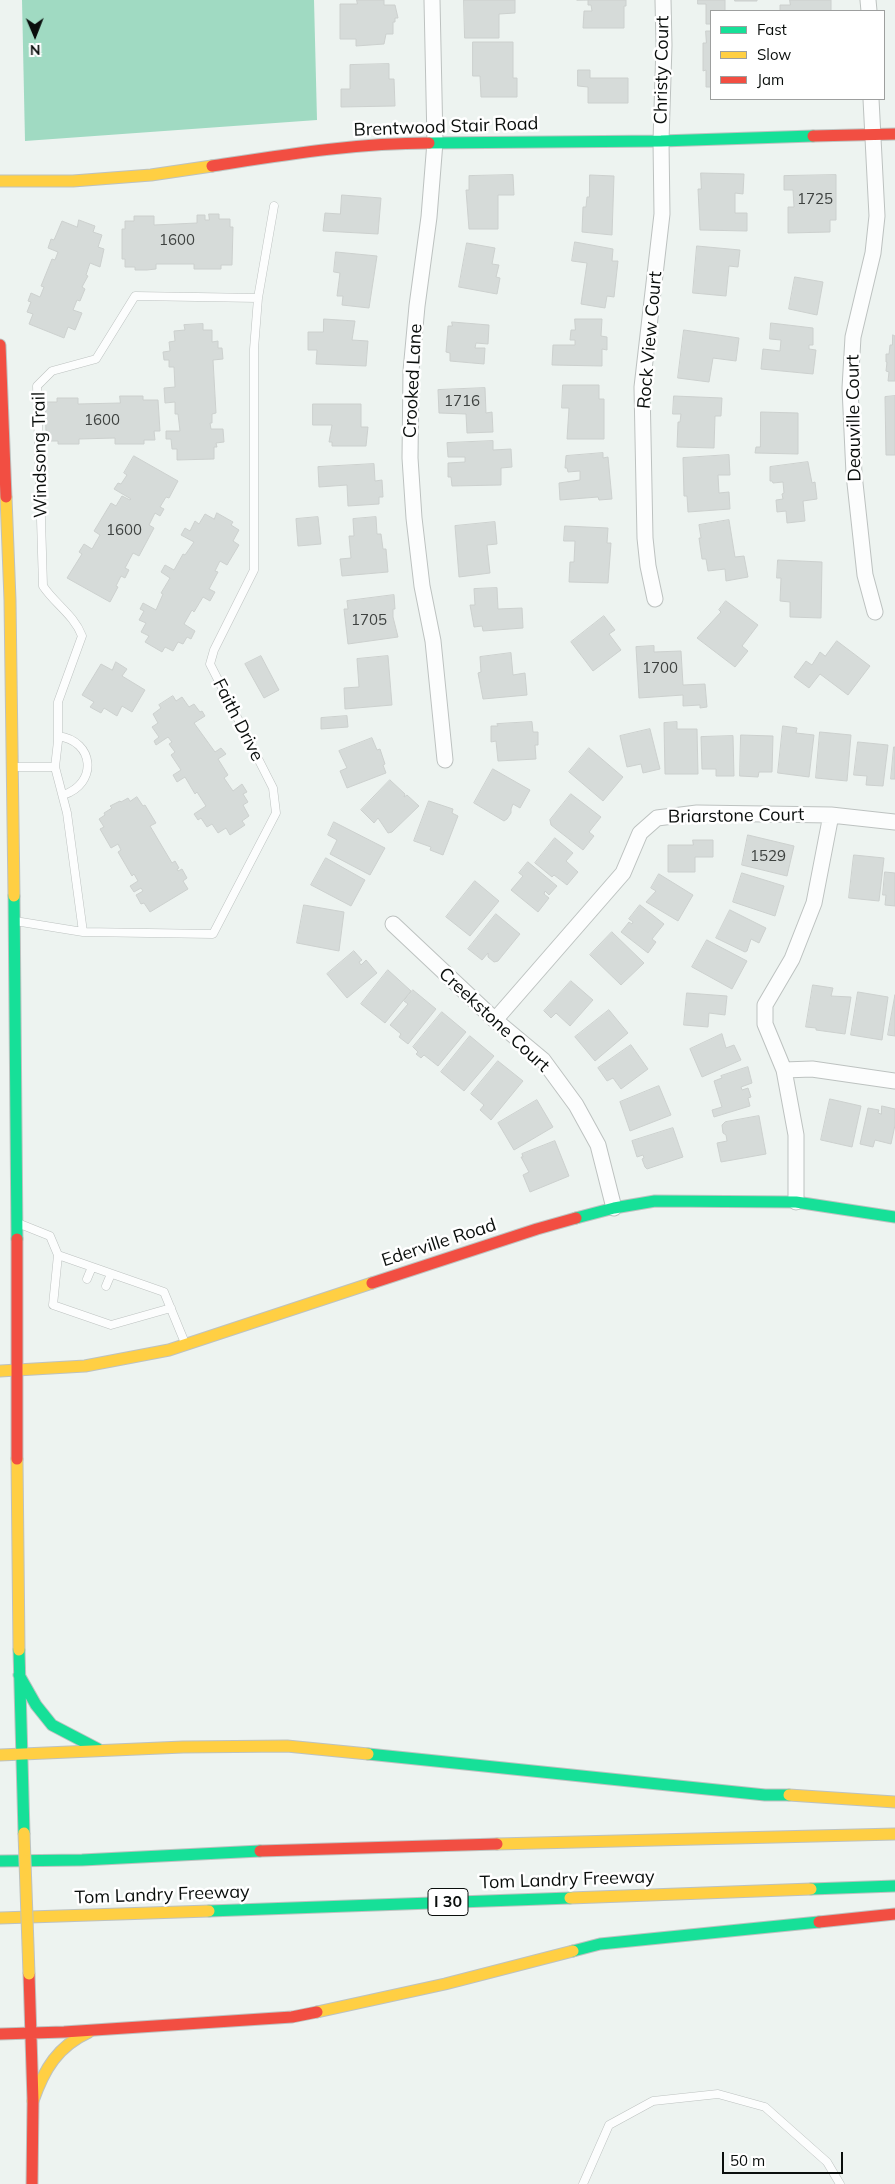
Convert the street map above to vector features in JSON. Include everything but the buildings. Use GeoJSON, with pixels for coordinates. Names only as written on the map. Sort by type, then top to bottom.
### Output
{"type":"FeatureCollection","features":[{"type":"Feature","properties":{"kind":"main road","name":"Brentwood Stair Road"},"geometry":{"type":"LineString","coordinates":[[0,181],[73,181],[151,175],[314,150],[386,143],[661,141],[895,134]]}},
{"type":"Feature","properties":{"kind":"main road"},"geometry":{"type":"LineString","coordinates":[[0,345],[10,600],[13,921],[17,1081],[16,1371],[19,1676],[29,1974],[32,2184]]}},
{"type":"Feature","properties":{"kind":"main road"},"geometry":{"type":"LineString","coordinates":[[0,766],[12,767]]}},
{"type":"Feature","properties":{"kind":"main road"},"geometry":{"type":"LineString","coordinates":[[0,1082],[17,1081]]}},
{"type":"Feature","properties":{"kind":"main road","name":"Ederville Road"},"geometry":{"type":"LineString","coordinates":[[0,1371],[41,1371],[127,1360],[185,1345],[537,1229],[614,1208],[655,1201],[796,1202],[866,1211],[895,1218]]}},
{"type":"Feature","properties":{"kind":"main road"},"geometry":{"type":"LineString","coordinates":[[19,1676],[36,1705],[52,1725],[101,1750]]}},
{"type":"Feature","properties":{"kind":"main road"},"geometry":{"type":"LineString","coordinates":[[0,1755],[182,1747],[287,1746],[764,1795],[810,1795],[895,1802]]}},
{"type":"Feature","properties":{"kind":"main road","name":"Tom Landry Freeway"},"geometry":{"type":"LineString","coordinates":[[0,1861],[82,1860],[279,1850],[895,1834]]}},
{"type":"Feature","properties":{"kind":"main road","name":"Tom Landry Freeway"},"geometry":{"type":"LineString","coordinates":[[0,1918],[895,1886]]}},
{"type":"Feature","properties":{"kind":"main road"},"geometry":{"type":"LineString","coordinates":[[0,2034],[292,2017],[445,1984],[600,1944],[895,1914]]}},
{"type":"Feature","properties":{"kind":"main road"},"geometry":{"type":"LineString","coordinates":[[32,2101],[41,2074],[50,2060],[78,2036],[92,2030]]}},
{"type":"Feature","properties":{"kind":"street","name":"Crooked Lane"},"geometry":{"type":"LineString","coordinates":[[432,0],[435,142],[429,217],[417,306],[411,371],[410,458],[414,518],[422,586],[433,642],[444,760]]}},
{"type":"Feature","properties":{"kind":"street","name":"Christy Court"},"geometry":{"type":"LineString","coordinates":[[661,141],[664,45],[663,0]]}},
{"type":"Feature","properties":{"kind":"street","name":"Deauville Court"},"geometry":{"type":"LineString","coordinates":[[872,100],[878,216],[873,253],[853,337],[850,388],[854,484],[865,575],[875,612]]}},
{"type":"Feature","properties":{"kind":"street","name":"Rock View Court"},"geometry":{"type":"LineString","coordinates":[[655,599],[648,566],[645,538],[642,387],[662,214],[661,141]]}},
{"type":"Feature","properties":{"kind":"street","name":"Briarstone Court"},"geometry":{"type":"LineString","coordinates":[[495,1020],[623,873],[640,833],[657,818],[697,813],[831,815],[895,822]]}},
{"type":"Feature","properties":{"kind":"street"},"geometry":{"type":"LineString","coordinates":[[796,1202],[796,1134],[784,1070],[765,1024],[765,1005],[792,959],[814,903],[831,815]]}},
{"type":"Feature","properties":{"kind":"street","name":"Creekstone Court"},"geometry":{"type":"LineString","coordinates":[[393,924],[495,1020],[543,1060],[576,1106],[598,1145],[614,1208]]}},
{"type":"Feature","properties":{"kind":"street"},"geometry":{"type":"LineString","coordinates":[[784,1070],[812,1069],[895,1080]]}},
{"type":"Feature","properties":{"kind":"lane"},"geometry":{"type":"LineString","coordinates":[[258,298],[274,206]]}},
{"type":"Feature","properties":{"kind":"lane","name":"Windsong Trail"},"geometry":{"type":"LineString","coordinates":[[83,932],[67,813],[55,767],[58,736],[58,702],[82,636],[78,625],[50,597],[43,586],[37,386],[52,371],[96,359],[135,296],[258,298]]}},
{"type":"Feature","properties":{"kind":"lane","name":"Faith Drive"},"geometry":{"type":"LineString","coordinates":[[13,921],[83,932],[214,934],[276,814],[273,788],[210,664],[214,650],[254,570],[254,349],[258,298]]}},
{"type":"Feature","properties":{"kind":"lane"},"geometry":{"type":"LineString","coordinates":[[58,736],[73,740],[79,745],[87,758],[88,767],[83,782],[78,788],[63,795]]}},
{"type":"Feature","properties":{"kind":"lane"},"geometry":{"type":"LineString","coordinates":[[12,767],[55,767]]}},
{"type":"Feature","properties":{"kind":"lane"},"geometry":{"type":"LineString","coordinates":[[16,1222],[50,1236],[58,1256],[52,1305],[77,1311],[111,1325],[171,1308]]}},
{"type":"Feature","properties":{"kind":"lane"},"geometry":{"type":"LineString","coordinates":[[58,1256],[164,1292],[185,1345]]}},
{"type":"Feature","properties":{"kind":"lane"},"geometry":{"type":"LineString","coordinates":[[87,1280],[92,1267]]}},
{"type":"Feature","properties":{"kind":"lane"},"geometry":{"type":"LineString","coordinates":[[106,1286],[110,1274]]}},
{"type":"Feature","properties":{"kind":"lane"},"geometry":{"type":"LineString","coordinates":[[583,2184],[609,2126],[653,2101],[718,2094],[765,2107],[827,2162],[840,2184]]}},
{"type":"Feature","properties":{"kind":"green space"},"geometry":{"type":"Polygon","coordinates":[[[22,0],[314,0],[317,120],[25,141],[22,0]]]}},
{"type":"Feature","properties":{"kind":"traffic: fast"},"geometry":{"type":"LineString","coordinates":[[429,143],[661,141],[813,136]]}},
{"type":"Feature","properties":{"kind":"traffic: fast"},"geometry":{"type":"LineString","coordinates":[[14,896],[17,1239]]}},
{"type":"Feature","properties":{"kind":"traffic: fast"},"geometry":{"type":"LineString","coordinates":[[576,1218],[614,1208],[655,1201],[796,1202],[895,1217]]}},
{"type":"Feature","properties":{"kind":"traffic: fast"},"geometry":{"type":"LineString","coordinates":[[19,1650],[24,1833]]}},
{"type":"Feature","properties":{"kind":"traffic: fast"},"geometry":{"type":"LineString","coordinates":[[19,1675],[36,1705],[52,1725],[98,1749]]}},
{"type":"Feature","properties":{"kind":"traffic: fast"},"geometry":{"type":"LineString","coordinates":[[368,1754],[765,1795],[789,1795]]}},
{"type":"Feature","properties":{"kind":"traffic: fast"},"geometry":{"type":"LineString","coordinates":[[0,1861],[82,1860],[260,1851]]}},
{"type":"Feature","properties":{"kind":"traffic: fast"},"geometry":{"type":"LineString","coordinates":[[811,1889],[895,1886]]}},
{"type":"Feature","properties":{"kind":"traffic: fast"},"geometry":{"type":"LineString","coordinates":[[209,1911],[570,1898]]}},
{"type":"Feature","properties":{"kind":"traffic: fast"},"geometry":{"type":"LineString","coordinates":[[573,1951],[600,1944],[819,1922]]}},
{"type":"Feature","properties":{"kind":"traffic: slow"},"geometry":{"type":"LineString","coordinates":[[0,181],[73,181],[151,175],[212,166]]}},
{"type":"Feature","properties":{"kind":"traffic: slow"},"geometry":{"type":"LineString","coordinates":[[6,497],[10,600],[14,896]]}},
{"type":"Feature","properties":{"kind":"traffic: slow"},"geometry":{"type":"LineString","coordinates":[[0,1371],[85,1366],[169,1350],[372,1283]]}},
{"type":"Feature","properties":{"kind":"traffic: slow"},"geometry":{"type":"LineString","coordinates":[[17,1459],[19,1650]]}},
{"type":"Feature","properties":{"kind":"traffic: slow"},"geometry":{"type":"LineString","coordinates":[[0,1755],[183,1747],[287,1746],[368,1754]]}},
{"type":"Feature","properties":{"kind":"traffic: slow"},"geometry":{"type":"LineString","coordinates":[[789,1795],[895,1802]]}},
{"type":"Feature","properties":{"kind":"traffic: slow"},"geometry":{"type":"LineString","coordinates":[[24,1833],[29,1974]]}},
{"type":"Feature","properties":{"kind":"traffic: slow"},"geometry":{"type":"LineString","coordinates":[[497,1844],[895,1834]]}},
{"type":"Feature","properties":{"kind":"traffic: slow"},"geometry":{"type":"LineString","coordinates":[[570,1898],[811,1889]]}},
{"type":"Feature","properties":{"kind":"traffic: slow"},"geometry":{"type":"LineString","coordinates":[[0,1918],[209,1911]]}},
{"type":"Feature","properties":{"kind":"traffic: slow"},"geometry":{"type":"LineString","coordinates":[[317,2012],[445,1984],[573,1951]]}},
{"type":"Feature","properties":{"kind":"traffic: slow"},"geometry":{"type":"LineString","coordinates":[[33,2101],[47,2069],[54,2060],[69,2044],[89,2032]]}},
{"type":"Feature","properties":{"kind":"traffic: jam"},"geometry":{"type":"LineString","coordinates":[[813,136],[895,134]]}},
{"type":"Feature","properties":{"kind":"traffic: jam"},"geometry":{"type":"LineString","coordinates":[[212,166],[347,147],[429,143]]}},
{"type":"Feature","properties":{"kind":"traffic: jam"},"geometry":{"type":"LineString","coordinates":[[0,345],[6,497]]}},
{"type":"Feature","properties":{"kind":"traffic: jam"},"geometry":{"type":"LineString","coordinates":[[372,1283],[576,1218]]}},
{"type":"Feature","properties":{"kind":"traffic: jam"},"geometry":{"type":"LineString","coordinates":[[17,1239],[17,1459]]}},
{"type":"Feature","properties":{"kind":"traffic: jam"},"geometry":{"type":"LineString","coordinates":[[260,1851],[497,1844]]}},
{"type":"Feature","properties":{"kind":"traffic: jam"},"geometry":{"type":"LineString","coordinates":[[819,1922],[895,1914]]}},
{"type":"Feature","properties":{"kind":"traffic: jam"},"geometry":{"type":"LineString","coordinates":[[29,1974],[33,2101],[32,2184]]}},
{"type":"Feature","properties":{"kind":"traffic: jam"},"geometry":{"type":"LineString","coordinates":[[0,2034],[64,2032],[292,2017],[317,2012]]}}]}
